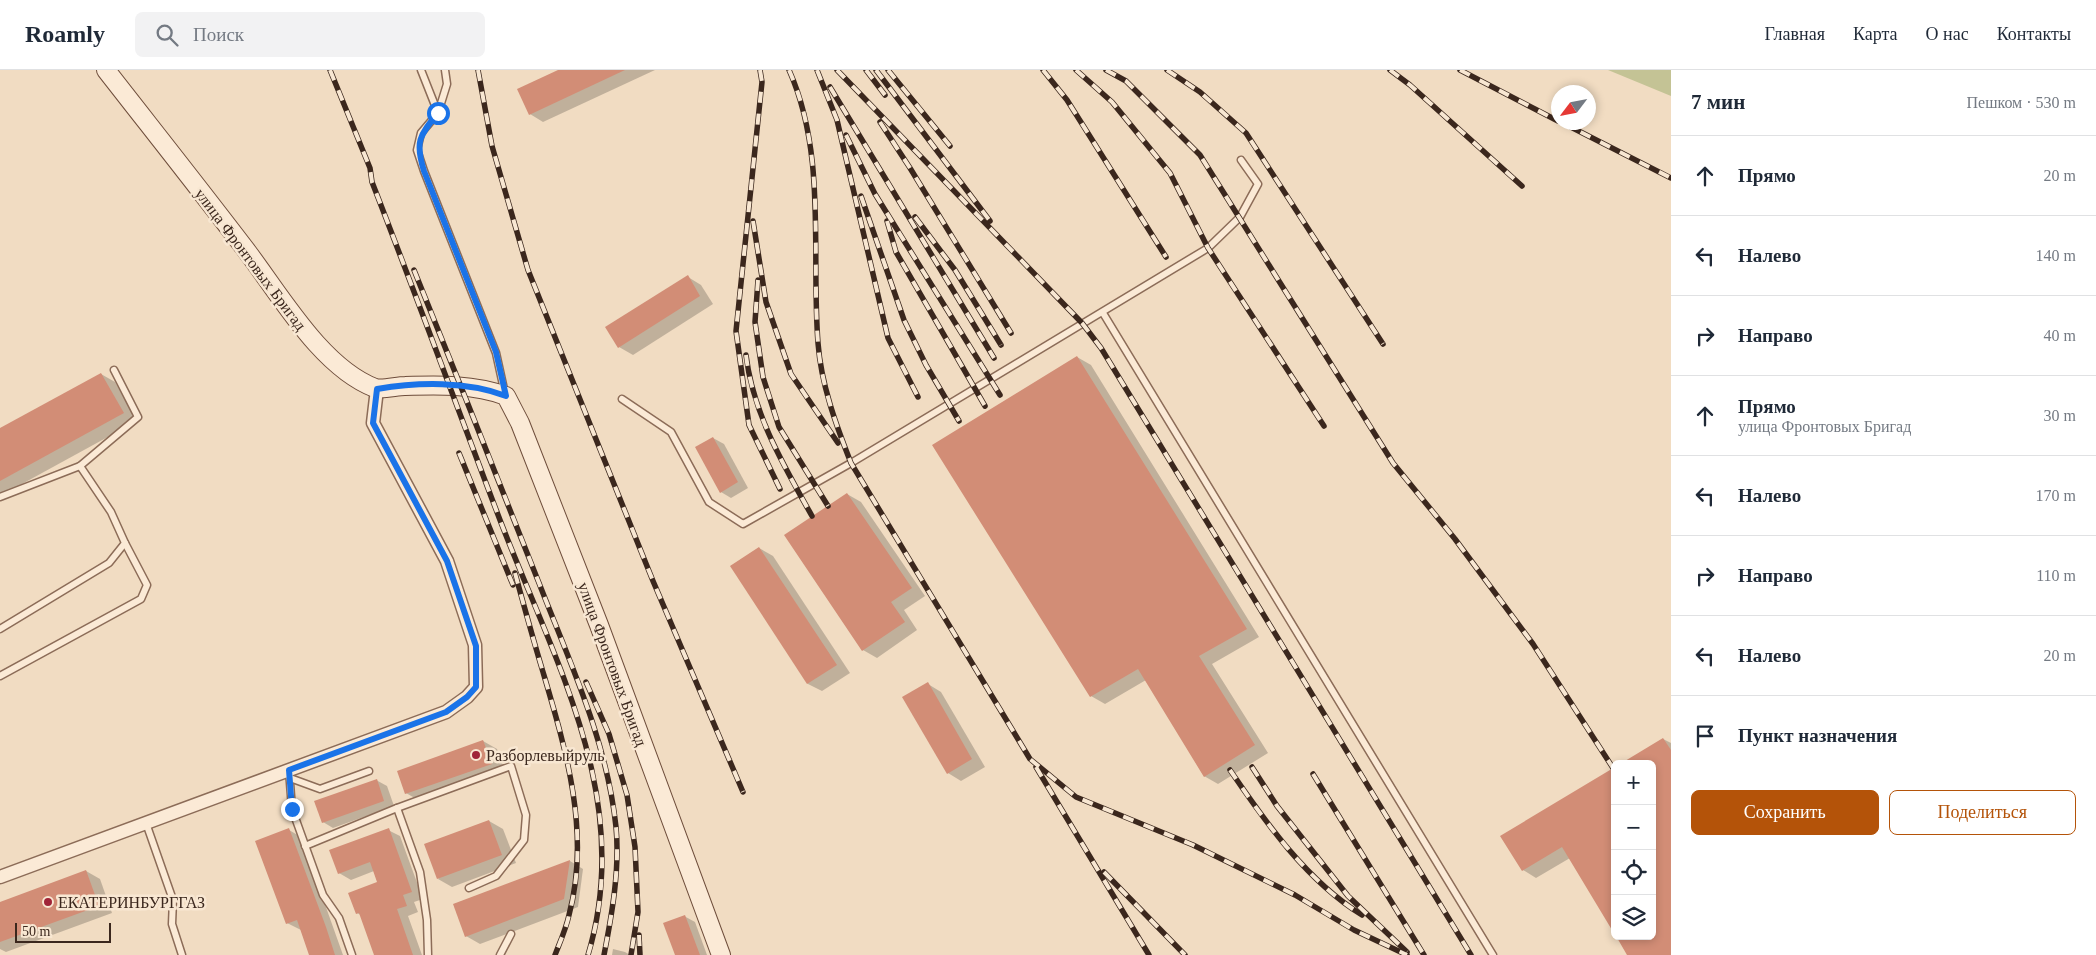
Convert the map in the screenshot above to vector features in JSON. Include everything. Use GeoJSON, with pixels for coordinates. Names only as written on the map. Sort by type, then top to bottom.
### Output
{"type":"FeatureCollection","features":[{"type":"Feature","properties":{"kind":"main road","name":"улица Фронтовых Бригад"},"geometry":{"type":"LineString","coordinates":[[106,70],[245,248],[303,329],[335,364],[377,389]]}},
{"type":"Feature","properties":{"kind":"main road"},"geometry":{"type":"LineString","coordinates":[[377,389],[431,385],[485,388],[506,396]]}},
{"type":"Feature","properties":{"kind":"main road","name":"улица Фронтовых Бригад"},"geometry":{"type":"LineString","coordinates":[[506,396],[520,423],[599,625],[721,955]]}},
{"type":"Feature","properties":{"kind":"street"},"geometry":{"type":"LineString","coordinates":[[0,877],[146,823],[290,774],[446,712],[467,697],[476,687],[476,646],[447,561],[373,423],[377,389]]}},
{"type":"Feature","properties":{"kind":"lane"},"geometry":{"type":"LineString","coordinates":[[421,70],[438,113]]}},
{"type":"Feature","properties":{"kind":"lane"},"geometry":{"type":"LineString","coordinates":[[446,70],[447,84],[438,113],[421,133],[417,150],[496,352],[506,396]]}},
{"type":"Feature","properties":{"kind":"lane"},"geometry":{"type":"LineString","coordinates":[[622,399],[672,432],[710,502],[743,524],[852,463],[1208,248],[1240,216],[1258,184],[1241,160]]}},
{"type":"Feature","properties":{"kind":"lane"},"geometry":{"type":"LineString","coordinates":[[1103,313],[1493,955]]}},
{"type":"Feature","properties":{"kind":"lane"},"geometry":{"type":"LineString","coordinates":[[0,497],[80,466],[138,417],[114,370]]}},
{"type":"Feature","properties":{"kind":"lane"},"geometry":{"type":"LineString","coordinates":[[0,676],[141,599],[147,585],[111,512],[80,466]]}},
{"type":"Feature","properties":{"kind":"lane"},"geometry":{"type":"LineString","coordinates":[[0,629],[110,562],[125,543]]}},
{"type":"Feature","properties":{"kind":"lane"},"geometry":{"type":"LineString","coordinates":[[305,846],[397,808],[511,766],[526,815],[524,840],[496,876],[469,888]]}},
{"type":"Feature","properties":{"kind":"lane"},"geometry":{"type":"LineString","coordinates":[[352,955],[339,918],[323,895],[292,809],[290,774],[320,789],[369,771]]}},
{"type":"Feature","properties":{"kind":"lane"},"geometry":{"type":"LineString","coordinates":[[397,808],[420,872],[427,920],[428,955]]}},
{"type":"Feature","properties":{"kind":"lane"},"geometry":{"type":"LineString","coordinates":[[146,823],[173,900],[172,924],[182,955]]}},
{"type":"Feature","properties":{"kind":"lane"},"geometry":{"type":"LineString","coordinates":[[500,955],[511,934]]}},
{"type":"Feature","properties":{"kind":"shaded area"},"geometry":{"type":"Polygon","coordinates":[[[1608,70],[1671,70],[1671,96],[1608,70]]]}},
{"type":"Feature","properties":{"kind":"building"},"geometry":{"type":"Polygon","coordinates":[[[558,70],[625,70],[529,115],[517,89],[558,70]]]}},
{"type":"Feature","properties":{"kind":"building"},"geometry":{"type":"Polygon","coordinates":[[[688,275],[700,296],[618,348],[605,327],[688,275]]]}},
{"type":"Feature","properties":{"kind":"building"},"geometry":{"type":"Polygon","coordinates":[[[1077,356],[1247,629],[1199,656],[1255,745],[1204,777],[1138,669],[1090,697],[932,445],[1077,356]]]}},
{"type":"Feature","properties":{"kind":"building"},"geometry":{"type":"Polygon","coordinates":[[[101,373],[124,413],[0,481],[0,428],[101,373]]]}},
{"type":"Feature","properties":{"kind":"building"},"geometry":{"type":"Polygon","coordinates":[[[713,437],[738,482],[720,493],[695,447],[713,437]]]}},
{"type":"Feature","properties":{"kind":"building"},"geometry":{"type":"Polygon","coordinates":[[[847,493],[912,588],[891,602],[905,622],[862,651],[784,535],[847,493]]]}},
{"type":"Feature","properties":{"kind":"building"},"geometry":{"type":"Polygon","coordinates":[[[759,547],[837,665],[807,684],[730,566],[759,547]]]}},
{"type":"Feature","properties":{"kind":"building"},"geometry":{"type":"Polygon","coordinates":[[[928,682],[972,759],[947,774],[902,697],[928,682]]]}},
{"type":"Feature","properties":{"kind":"building"},"geometry":{"type":"Polygon","coordinates":[[[1663,738],[1671,750],[1671,955],[1627,955],[1618,940],[1656,940],[1656,760],[1627,760],[1663,738]]]}},
{"type":"Feature","properties":{"kind":"building"},"geometry":{"type":"Polygon","coordinates":[[[483,740],[492,764],[405,794],[397,771],[483,740]]]}},
{"type":"Feature","properties":{"kind":"building"},"geometry":{"type":"Polygon","coordinates":[[[1611,769],[1611,928],[1562,847],[1522,871],[1500,836],[1611,769]]]}},
{"type":"Feature","properties":{"kind":"building"},"geometry":{"type":"Polygon","coordinates":[[[377,779],[384,801],[322,823],[314,801],[377,779]]]}},
{"type":"Feature","properties":{"kind":"building"},"geometry":{"type":"Polygon","coordinates":[[[489,820],[502,855],[437,879],[424,844],[489,820]]]}},
{"type":"Feature","properties":{"kind":"building"},"geometry":{"type":"Polygon","coordinates":[[[289,828],[335,955],[309,955],[297,920],[286,924],[255,841],[289,828]]]}},
{"type":"Feature","properties":{"kind":"building"},"geometry":{"type":"Polygon","coordinates":[[[389,828],[412,892],[403,895],[407,906],[397,909],[413,955],[374,955],[359,913],[356,914],[348,893],[377,882],[370,862],[338,874],[329,850],[389,828]]]}},
{"type":"Feature","properties":{"kind":"building"},"geometry":{"type":"Polygon","coordinates":[[[570,860],[564,899],[465,937],[453,904],[570,860]]]}},
{"type":"Feature","properties":{"kind":"building"},"geometry":{"type":"Polygon","coordinates":[[[86,870],[99,906],[0,942],[0,902],[86,870]]]}},
{"type":"Feature","properties":{"kind":"building"},"geometry":{"type":"Polygon","coordinates":[[[685,915],[700,955],[675,955],[663,923],[685,915]]]}},
{"type":"Feature","properties":{"kind":"railway"},"geometry":{"type":"LineString","coordinates":[[330,70],[370,168],[372,182],[500,520],[564,678],[582,732],[595,786],[602,841],[600,897],[588,955]]}},
{"type":"Feature","properties":{"kind":"railway"},"geometry":{"type":"LineString","coordinates":[[478,70],[492,146],[528,270],[653,581],[743,792]]}},
{"type":"Feature","properties":{"kind":"railway"},"geometry":{"type":"LineString","coordinates":[[760,70],[762,82],[736,331],[749,425],[780,489]]}},
{"type":"Feature","properties":{"kind":"railway"},"geometry":{"type":"LineString","coordinates":[[789,70],[801,102],[809,136],[815,204],[818,343],[822,374],[840,434],[851,463],[1030,759],[1076,797],[1193,845],[1295,895],[1354,930],[1407,955]]}},
{"type":"Feature","properties":{"kind":"railway"},"geometry":{"type":"LineString","coordinates":[[817,70],[837,120],[888,338],[918,397]]}},
{"type":"Feature","properties":{"kind":"railway"},"geometry":{"type":"LineString","coordinates":[[837,70],[1082,323],[1101,348],[1471,955]]}},
{"type":"Feature","properties":{"kind":"railway"},"geometry":{"type":"LineString","coordinates":[[866,70],[885,95]]}},
{"type":"Feature","properties":{"kind":"railway"},"geometry":{"type":"LineString","coordinates":[[876,70],[990,221]]}},
{"type":"Feature","properties":{"kind":"railway"},"geometry":{"type":"LineString","coordinates":[[888,70],[950,146]]}},
{"type":"Feature","properties":{"kind":"railway"},"geometry":{"type":"LineString","coordinates":[[1043,70],[1067,100],[1166,257]]}},
{"type":"Feature","properties":{"kind":"railway"},"geometry":{"type":"LineString","coordinates":[[1076,70],[1112,102],[1170,173],[1208,248],[1324,426]]}},
{"type":"Feature","properties":{"kind":"railway"},"geometry":{"type":"LineString","coordinates":[[1106,70],[1126,81],[1200,155],[1393,463],[1455,539],[1533,644],[1611,765]]}},
{"type":"Feature","properties":{"kind":"railway"},"geometry":{"type":"LineString","coordinates":[[1167,70],[1200,92],[1246,133],[1383,344]]}},
{"type":"Feature","properties":{"kind":"railway"},"geometry":{"type":"LineString","coordinates":[[1390,70],[1410,85],[1522,186]]}},
{"type":"Feature","properties":{"kind":"railway"},"geometry":{"type":"LineString","coordinates":[[1460,70],[1551,117]]}},
{"type":"Feature","properties":{"kind":"railway"},"geometry":{"type":"LineString","coordinates":[[830,87],[994,358]]}},
{"type":"Feature","properties":{"kind":"railway"},"geometry":{"type":"LineString","coordinates":[[880,122],[1011,333]]}},
{"type":"Feature","properties":{"kind":"railway"},"geometry":{"type":"LineString","coordinates":[[1577,130],[1671,178]]}},
{"type":"Feature","properties":{"kind":"railway"},"geometry":{"type":"LineString","coordinates":[[846,135],[875,194],[1000,395]]}},
{"type":"Feature","properties":{"kind":"railway"},"geometry":{"type":"LineString","coordinates":[[861,196],[904,320],[926,365],[959,421]]}},
{"type":"Feature","properties":{"kind":"railway"},"geometry":{"type":"LineString","coordinates":[[915,217],[955,270],[1001,345]]}},
{"type":"Feature","properties":{"kind":"railway"},"geometry":{"type":"LineString","coordinates":[[753,221],[766,302],[791,374],[838,443]]}},
{"type":"Feature","properties":{"kind":"railway"},"geometry":{"type":"LineString","coordinates":[[887,221],[896,252],[985,406]]}},
{"type":"Feature","properties":{"kind":"railway"},"geometry":{"type":"LineString","coordinates":[[414,270],[575,673],[605,764],[616,827],[617,859],[612,908],[604,955]]}},
{"type":"Feature","properties":{"kind":"railway"},"geometry":{"type":"LineString","coordinates":[[758,280],[755,322],[763,377],[779,427],[828,506]]}},
{"type":"Feature","properties":{"kind":"railway"},"geometry":{"type":"LineString","coordinates":[[746,355],[755,398],[771,439],[812,516]]}},
{"type":"Feature","properties":{"kind":"railway"},"geometry":{"type":"LineString","coordinates":[[459,453],[513,585]]}},
{"type":"Feature","properties":{"kind":"railway"},"geometry":{"type":"LineString","coordinates":[[515,573],[560,731],[573,792],[577,823],[575,884],[568,920],[555,955]]}},
{"type":"Feature","properties":{"kind":"railway"},"geometry":{"type":"LineString","coordinates":[[586,682],[609,734],[627,795],[635,847],[638,912],[631,955]]}},
{"type":"Feature","properties":{"kind":"railway"},"geometry":{"type":"LineString","coordinates":[[1036,767],[1149,955]]}},
{"type":"Feature","properties":{"kind":"railway"},"geometry":{"type":"LineString","coordinates":[[1252,767],[1277,806],[1348,896],[1407,952]]}},
{"type":"Feature","properties":{"kind":"railway"},"geometry":{"type":"LineString","coordinates":[[1230,770],[1289,850],[1323,885],[1362,915]]}},
{"type":"Feature","properties":{"kind":"railway"},"geometry":{"type":"LineString","coordinates":[[1313,774],[1424,955]]}},
{"type":"Feature","properties":{"kind":"railway"},"geometry":{"type":"LineString","coordinates":[[1104,872],[1185,955]]}},
{"type":"Feature","properties":{"kind":"railway"},"geometry":{"type":"LineString","coordinates":[[639,935],[640,955]]}},
{"type":"Feature","properties":{"kind":"place","name":"Разборлевыйруль"},"geometry":{"type":"Point","coordinates":[476,755]}},
{"type":"Feature","properties":{"kind":"place","name":"ЕКАТЕРИНБУРГГАЗ"},"geometry":{"type":"Point","coordinates":[48,902]}},
{"type":"Feature","properties":{"kind":"route"},"geometry":{"type":"LineString","coordinates":[[292,809],[289,770],[446,712],[467,697],[476,687],[476,646],[447,561],[373,423],[377,389],[395,386],[451,386],[485,388],[506,396],[496,352],[417,150],[421,133],[438,113]]}}]}
